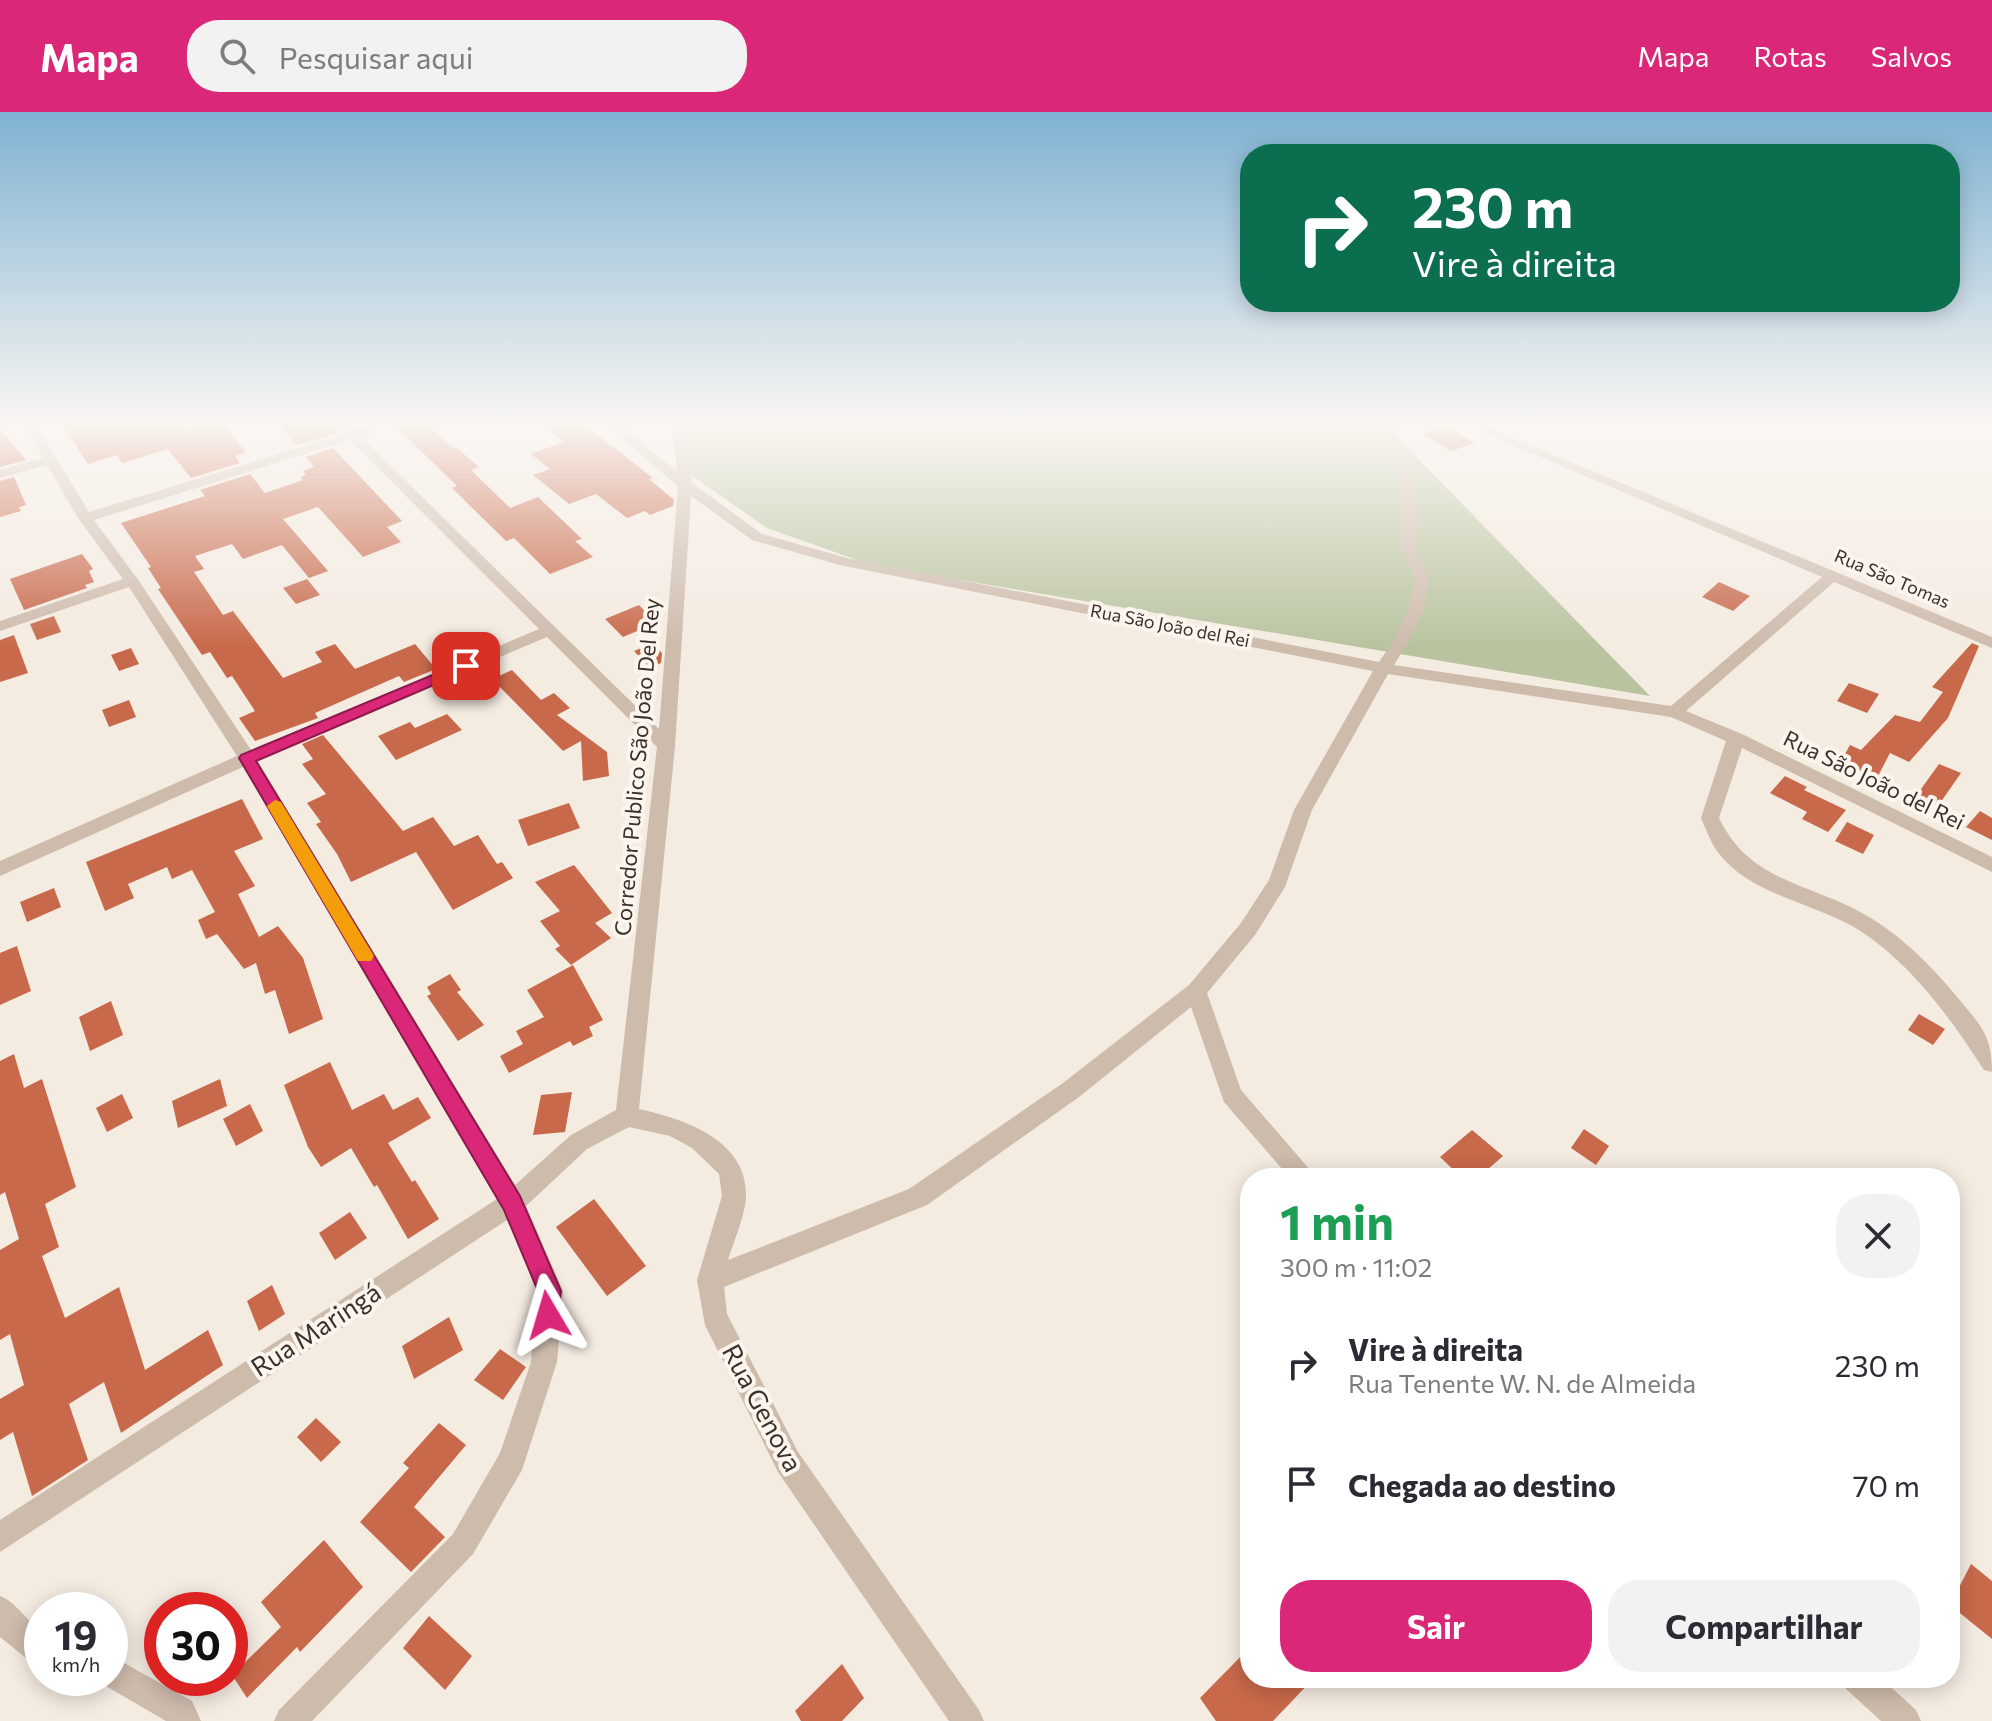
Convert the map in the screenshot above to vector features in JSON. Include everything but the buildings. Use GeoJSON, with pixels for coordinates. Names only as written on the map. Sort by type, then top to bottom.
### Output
{"type":"FeatureCollection","features":[{"type":"Feature","properties":{"kind":"street"},"geometry":{"type":"LineString","coordinates":[[73,498],[132,581],[247,758],[512,1203],[550,1291],[544,1362],[512,1460],[463,1544],[290,1721]]}},
{"type":"Feature","properties":{"kind":"street"},"geometry":{"type":"LineString","coordinates":[[85,518],[149,498]]}},
{"type":"Feature","properties":{"kind":"street"},"geometry":{"type":"LineString","coordinates":[[415,498],[666,746]]}},
{"type":"Feature","properties":{"kind":"street","name":"Corredor Publico São João Del Rey"},"geometry":{"type":"LineString","coordinates":[[627,1116],[666,746],[684,498]]}},
{"type":"Feature","properties":{"kind":"street","name":"Rua São João del Rei"},"geometry":{"type":"LineString","coordinates":[[703,498],[757,537],[845,562],[1383,668],[1674,712],[1736,738],[1992,865]]}},
{"type":"Feature","properties":{"kind":"street"},"geometry":{"type":"LineString","coordinates":[[710,1280],[918,1197],[1071,1090],[1196,991],[1248,929],[1278,882],[1303,810],[1383,668],[1406,635],[1421,581],[1408,547],[1411,516],[1408,498]]}},
{"type":"Feature","properties":{"kind":"street","name":"Rua São Tomas"},"geometry":{"type":"LineString","coordinates":[[1647,498],[1992,643]]}},
{"type":"Feature","properties":{"kind":"street"},"geometry":{"type":"LineString","coordinates":[[1674,712],[1833,576]]}},
{"type":"Feature","properties":{"kind":"street"},"geometry":{"type":"LineString","coordinates":[[0,626],[132,581]]}},
{"type":"Feature","properties":{"kind":"street"},"geometry":{"type":"LineString","coordinates":[[0,869],[247,758],[548,631]]}},
{"type":"Feature","properties":{"kind":"street"},"geometry":{"type":"LineString","coordinates":[[1736,738],[1710,818],[1726,849],[1755,874],[1838,907],[1872,929],[1910,960],[1953,1004],[1992,1063]]}},
{"type":"Feature","properties":{"kind":"street"},"geometry":{"type":"LineString","coordinates":[[1196,991],[1232,1095],[1296,1168]]}},
{"type":"Feature","properties":{"kind":"street","name":"Rua Maringá"},"geometry":{"type":"LineString","coordinates":[[0,1537],[512,1203],[579,1142],[627,1116]]}},
{"type":"Feature","properties":{"kind":"street","name":"Rua Genova"},"geometry":{"type":"LineString","coordinates":[[627,1116],[675,1127],[700,1141],[730,1169],[734,1196],[710,1280],[714,1316],[788,1462],[968,1721]]}},
{"type":"Feature","properties":{"kind":"street"},"geometry":{"type":"LineString","coordinates":[[0,1611],[12,1628],[24,1637]]}},
{"type":"Feature","properties":{"kind":"street"},"geometry":{"type":"LineString","coordinates":[[128,1681],[181,1712],[185,1721]]}},
{"type":"Feature","properties":{"kind":"street"},"geometry":{"type":"LineString","coordinates":[[1868,1688],[1905,1721]]}},
{"type":"Feature","properties":{"kind":"green space"},"geometry":{"type":"Polygon","coordinates":[[[724,498],[1456,498],[1650,696],[871,565],[767,528],[724,498]]]}},
{"type":"Feature","properties":{"kind":"slow traffic"},"geometry":{"type":"LineString","coordinates":[[275,806],[365,956]]}},
{"type":"Feature","properties":{"kind":"route"},"geometry":{"type":"LineString","coordinates":[[466,666],[247,758],[512,1203],[550,1291],[548,1315]]}}]}
